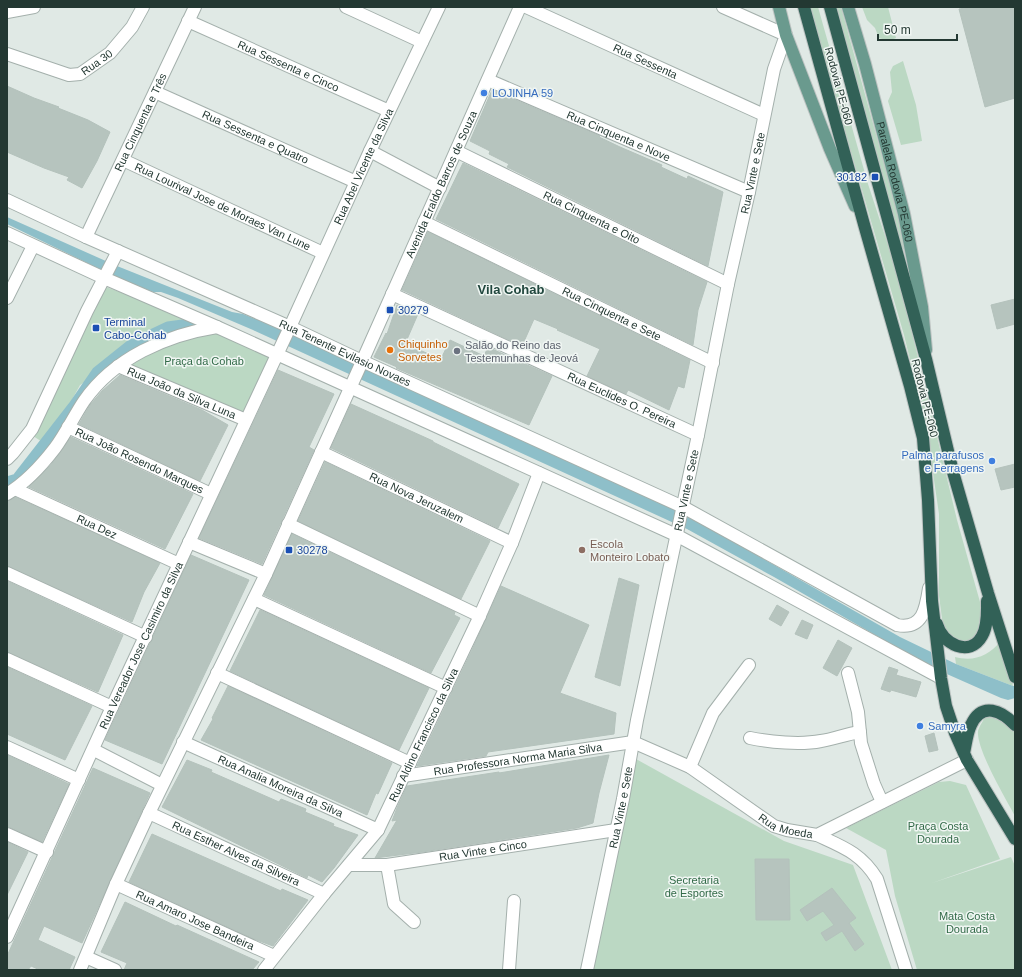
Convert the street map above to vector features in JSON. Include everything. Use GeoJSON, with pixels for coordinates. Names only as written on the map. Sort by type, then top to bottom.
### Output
{"type":"FeatureCollection","features":[{"type":"Feature","properties":{"kind":"highway","name":"Rodovia PE-060"},"geometry":{"type":"LineString","coordinates":[[804,7],[910,386],[923,438],[928,500],[932,601],[940,675],[949,717],[966,756],[1015,838]]}},
{"type":"Feature","properties":{"kind":"highway","name":"Rodovia PE-060"},"geometry":{"type":"LineString","coordinates":[[830,7],[926,359],[964,512],[988,593],[1015,674]]}},
{"type":"Feature","properties":{"kind":"highway"},"geometry":{"type":"LineString","coordinates":[[932,601],[939,629],[943,637],[957,646],[965,647],[975,644],[982,636],[986,623],[988,593]]}},
{"type":"Feature","properties":{"kind":"highway"},"geometry":{"type":"LineString","coordinates":[[966,756],[972,724],[981,713],[989,711],[999,712],[1007,717],[1015,726]]}},
{"type":"Feature","properties":{"kind":"main road"},"geometry":{"type":"LineString","coordinates":[[779,7],[786,35],[830,149],[865,228]]}},
{"type":"Feature","properties":{"kind":"main road","name":"Paralela Rodovia PE-060"},"geometry":{"type":"LineString","coordinates":[[848,7],[865,64],[904,214],[922,307],[926,359]]}},
{"type":"Feature","properties":{"kind":"street"},"geometry":{"type":"LineString","coordinates":[[7,12],[34,7]]}},
{"type":"Feature","properties":{"kind":"street","name":"Rua 30"},"geometry":{"type":"LineString","coordinates":[[7,54],[69,75],[80,74],[110,53],[132,27],[143,7]]}},
{"type":"Feature","properties":{"kind":"street","name":"Rua Cinquenta e Três"},"geometry":{"type":"LineString","coordinates":[[86,237],[195,7]]}},
{"type":"Feature","properties":{"kind":"street"},"geometry":{"type":"LineString","coordinates":[[346,7],[422,42]]}},
{"type":"Feature","properties":{"kind":"street","name":"Rua Abel Vicente da Silva"},"geometry":{"type":"LineString","coordinates":[[278,349],[289,329],[370,151],[439,7]]}},
{"type":"Feature","properties":{"kind":"street","name":"Avenida Eraldo Barros de Souza"},"geometry":{"type":"LineString","coordinates":[[288,524],[362,363],[520,7]]}},
{"type":"Feature","properties":{"kind":"street","name":"Rua Sessenta"},"geometry":{"type":"LineString","coordinates":[[526,7],[764,115]]}},
{"type":"Feature","properties":{"kind":"street"},"geometry":{"type":"LineString","coordinates":[[722,7],[786,35]]}},
{"type":"Feature","properties":{"kind":"street","name":"Rua Sessenta e Cinco"},"geometry":{"type":"LineString","coordinates":[[188,21],[389,111]]}},
{"type":"Feature","properties":{"kind":"street","name":"Rua Vinte e Sete"},"geometry":{"type":"LineString","coordinates":[[587,970],[633,742],[713,363],[728,284],[749,192],[774,69],[786,35]]}},
{"type":"Feature","properties":{"kind":"street","name":"Rua Cinquenta e Nove"},"geometry":{"type":"LineString","coordinates":[[488,80],[749,192]]}},
{"type":"Feature","properties":{"kind":"street","name":"Rua Sessenta e Quatro"},"geometry":{"type":"LineString","coordinates":[[155,92],[356,182]]}},
{"type":"Feature","properties":{"kind":"street"},"geometry":{"type":"LineString","coordinates":[[370,151],[440,188]]}},
{"type":"Feature","properties":{"kind":"street","name":"Rua Cinquenta e Oito"},"geometry":{"type":"LineString","coordinates":[[456,151],[728,284]]}},
{"type":"Feature","properties":{"kind":"street","name":"Rua Lourival Jose de Moraes Van Lune"},"geometry":{"type":"LineString","coordinates":[[123,160],[323,253]]}},
{"type":"Feature","properties":{"kind":"street","name":"Rua Tenente Evilasio Novaes"},"geometry":{"type":"LineString","coordinates":[[7,200],[86,237],[116,256],[289,329],[682,509],[897,625],[905,627],[920,619],[926,605],[931,573]]}},
{"type":"Feature","properties":{"kind":"street","name":"Rua Cinquenta e Sete"},"geometry":{"type":"LineString","coordinates":[[424,222],[713,363]]}},
{"type":"Feature","properties":{"kind":"street"},"geometry":{"type":"LineString","coordinates":[[7,233],[33,246],[105,276],[217,327],[278,349],[353,383],[538,473],[677,531],[940,675]]}},
{"type":"Feature","properties":{"kind":"street"},"geometry":{"type":"LineString","coordinates":[[7,298],[33,246]]}},
{"type":"Feature","properties":{"kind":"street"},"geometry":{"type":"LineString","coordinates":[[7,459],[32,429],[87,311],[116,256]]}},
{"type":"Feature","properties":{"kind":"street","name":"Rua Euclides O. Pereira"},"geometry":{"type":"LineString","coordinates":[[392,294],[698,435]]}},
{"type":"Feature","properties":{"kind":"street"},"geometry":{"type":"LineString","coordinates":[[11,492],[45,460],[56,447],[84,402],[104,377],[118,366],[143,351],[193,332],[217,327]]}},
{"type":"Feature","properties":{"kind":"street","name":"Rua Vereador Jose Casimiro da Silva"},"geometry":{"type":"LineString","coordinates":[[7,938],[10,922],[47,852],[112,707],[146,637],[278,349]]}},
{"type":"Feature","properties":{"kind":"street","name":"Rua João da Silva Luna"},"geometry":{"type":"LineString","coordinates":[[118,366],[246,420]]}},
{"type":"Feature","properties":{"kind":"street","name":"Rua João Rosendo Marques"},"geometry":{"type":"LineString","coordinates":[[68,427],[211,494]]}},
{"type":"Feature","properties":{"kind":"street","name":"Rua Nova Jeruzalem"},"geometry":{"type":"LineString","coordinates":[[321,452],[512,543]]}},
{"type":"Feature","properties":{"kind":"street","name":"Rua Aldino Francisco da Silva"},"geometry":{"type":"LineString","coordinates":[[264,970],[324,894],[378,830],[480,616],[512,543],[538,473]]}},
{"type":"Feature","properties":{"kind":"street","name":"Rua Dez"},"geometry":{"type":"LineString","coordinates":[[11,492],[179,564]]}},
{"type":"Feature","properties":{"kind":"street"},"geometry":{"type":"LineString","coordinates":[[80,970],[116,884],[162,785],[254,599],[288,524],[480,616]]}},
{"type":"Feature","properties":{"kind":"street"},"geometry":{"type":"LineString","coordinates":[[189,542],[266,574]]}},
{"type":"Feature","properties":{"kind":"street"},"geometry":{"type":"LineString","coordinates":[[7,572],[146,637]]}},
{"type":"Feature","properties":{"kind":"street"},"geometry":{"type":"LineString","coordinates":[[254,599],[446,688]]}},
{"type":"Feature","properties":{"kind":"street"},"geometry":{"type":"LineString","coordinates":[[7,659],[112,707]]}},
{"type":"Feature","properties":{"kind":"street"},"geometry":{"type":"LineString","coordinates":[[690,767],[705,730],[714,713],[750,665]]}},
{"type":"Feature","properties":{"kind":"street"},"geometry":{"type":"LineString","coordinates":[[217,673],[410,763]]}},
{"type":"Feature","properties":{"kind":"street"},"geometry":{"type":"LineString","coordinates":[[848,673],[858,712],[861,743],[874,784],[882,802]]}},
{"type":"Feature","properties":{"kind":"street"},"geometry":{"type":"LineString","coordinates":[[750,738],[772,742],[820,742],[860,732]]}},
{"type":"Feature","properties":{"kind":"street","name":"Rua Analia Moreira da Silva"},"geometry":{"type":"LineString","coordinates":[[183,742],[378,830]]}},
{"type":"Feature","properties":{"kind":"street","name":"Rua Moeda"},"geometry":{"type":"LineString","coordinates":[[633,742],[690,767],[774,826],[787,830],[817,835],[882,802],[966,756]]}},
{"type":"Feature","properties":{"kind":"street","name":"Rua Professora Norma Maria Silva"},"geometry":{"type":"LineString","coordinates":[[403,776],[633,742]]}},
{"type":"Feature","properties":{"kind":"street"},"geometry":{"type":"LineString","coordinates":[[7,747],[80,780]]}},
{"type":"Feature","properties":{"kind":"street"},"geometry":{"type":"LineString","coordinates":[[94,750],[162,785]]}},
{"type":"Feature","properties":{"kind":"street","name":"Rua Esther Alves da Silveira"},"geometry":{"type":"LineString","coordinates":[[149,813],[324,894]]}},
{"type":"Feature","properties":{"kind":"street","name":"Rua Vinte e Cinco"},"geometry":{"type":"LineString","coordinates":[[349,865],[387,864],[616,830]]}},
{"type":"Feature","properties":{"kind":"street"},"geometry":{"type":"LineString","coordinates":[[7,834],[47,852]]}},
{"type":"Feature","properties":{"kind":"street"},"geometry":{"type":"LineString","coordinates":[[817,835],[858,856],[869,867],[877,879],[906,970]]}},
{"type":"Feature","properties":{"kind":"street"},"geometry":{"type":"LineString","coordinates":[[387,864],[394,904],[414,922]]}},
{"type":"Feature","properties":{"kind":"street","name":"Rua Amaro Jose Bandeira"},"geometry":{"type":"LineString","coordinates":[[116,884],[274,956]]}},
{"type":"Feature","properties":{"kind":"street"},"geometry":{"type":"LineString","coordinates":[[510,970],[514,901]]}},
{"type":"Feature","properties":{"kind":"street"},"geometry":{"type":"LineString","coordinates":[[86,956],[115,970]]}},
{"type":"Feature","properties":{"kind":"green space"},"geometry":{"type":"Polygon","coordinates":[[[809,7],[818,7],[868,184],[890,251],[908,316],[957,520],[980,602],[981,624],[976,637],[964,642],[950,638],[943,626],[939,596],[939,514],[926,425],[904,335],[809,7]]]}},
{"type":"Feature","properties":{"kind":"green space"},"geometry":{"type":"Polygon","coordinates":[[[831,7],[841,7],[907,247],[900,251],[831,7]]]}},
{"type":"Feature","properties":{"kind":"green space"},"geometry":{"type":"Polygon","coordinates":[[[862,7],[888,7],[896,38],[889,41],[879,38],[875,28],[867,20],[862,7]]]}},
{"type":"Feature","properties":{"kind":"green space"},"geometry":{"type":"Polygon","coordinates":[[[903,61],[916,105],[922,141],[901,145],[888,101],[892,92],[890,72],[893,66],[903,61]]]}},
{"type":"Feature","properties":{"kind":"green space","name":"Praça da Cohab"},"geometry":{"type":"Polygon","coordinates":[[[106,287],[206,324],[271,355],[244,417],[118,361],[80,385],[47,445],[30,434],[37,427],[106,287]]]}},
{"type":"Feature","properties":{"kind":"green space"},"geometry":{"type":"Polygon","coordinates":[[[1001,641],[1013,686],[956,664],[955,657],[968,659],[986,654],[1001,641]]]}},
{"type":"Feature","properties":{"kind":"green space"},"geometry":{"type":"Polygon","coordinates":[[[996,716],[1015,731],[1015,816],[992,774],[979,739],[978,731],[985,717],[996,716]]]}},
{"type":"Feature","properties":{"kind":"green space","name":"Secretaria de Esportes"},"geometry":{"type":"Polygon","coordinates":[[[636,759],[784,841],[853,865],[892,970],[592,970],[636,759]]]}},
{"type":"Feature","properties":{"kind":"green space"},"geometry":{"type":"Polygon","coordinates":[[[950,781],[966,785],[1000,859],[932,883],[1011,857],[1015,866],[1015,970],[917,970],[895,896],[886,850],[846,828],[939,782],[950,781]]]}},
{"type":"Feature","properties":{"kind":"water"},"geometry":{"type":"Polygon","coordinates":[[[7,217],[117,266],[232,312],[243,314],[281,329],[558,457],[691,516],[900,637],[956,664],[1015,686],[1015,698],[1008,700],[1001,698],[931,667],[687,529],[253,330],[178,298],[161,292],[153,292],[114,276],[7,224],[7,217]]]}},
{"type":"Feature","properties":{"kind":"building"},"geometry":{"type":"Polygon","coordinates":[[[971,7],[1015,7],[1015,98],[985,107],[959,9],[971,7]]]}},
{"type":"Feature","properties":{"kind":"building"},"geometry":{"type":"Polygon","coordinates":[[[7,86],[59,107],[58,108],[88,120],[110,132],[97,161],[82,188],[67,180],[69,177],[7,152],[7,86]]]}},
{"type":"Feature","properties":{"kind":"building"},"geometry":{"type":"Polygon","coordinates":[[[492,90],[600,136],[599,137],[620,147],[662,165],[661,167],[687,179],[688,176],[723,192],[708,266],[507,167],[509,164],[489,154],[490,151],[470,141],[492,90]]]}},
{"type":"Feature","properties":{"kind":"building"},"geometry":{"type":"Polygon","coordinates":[[[463,163],[707,282],[698,310],[693,345],[436,219],[463,163]]]}},
{"type":"Feature","properties":{"kind":"building"},"geometry":{"type":"Polygon","coordinates":[[[428,232],[690,360],[684,388],[678,386],[669,410],[628,390],[626,394],[587,376],[600,349],[557,330],[558,329],[534,319],[522,346],[402,290],[428,232]]]}},
{"type":"Feature","properties":{"kind":"building"},"geometry":{"type":"Polygon","coordinates":[[[1015,299],[1015,324],[997,329],[991,305],[1015,299]]]}},
{"type":"Feature","properties":{"kind":"building"},"geometry":{"type":"Polygon","coordinates":[[[397,305],[418,314],[405,344],[441,359],[450,340],[484,356],[488,347],[552,376],[529,425],[396,368],[397,367],[374,357],[386,333],[387,334],[397,305]]]}},
{"type":"Feature","properties":{"kind":"building"},"geometry":{"type":"Polygon","coordinates":[[[278,370],[334,394],[309,447],[314,450],[262,564],[199,538],[278,370]]]}},
{"type":"Feature","properties":{"kind":"building"},"geometry":{"type":"Polygon","coordinates":[[[120,375],[202,410],[228,425],[200,481],[79,424],[90,405],[102,391],[120,375]]]}},
{"type":"Feature","properties":{"kind":"building"},"geometry":{"type":"Polygon","coordinates":[[[351,404],[433,441],[519,484],[498,528],[331,448],[351,404]]]}},
{"type":"Feature","properties":{"kind":"building"},"geometry":{"type":"Polygon","coordinates":[[[71,437],[193,494],[165,549],[29,487],[50,466],[71,437]]]}},
{"type":"Feature","properties":{"kind":"building"},"geometry":{"type":"Polygon","coordinates":[[[325,462],[490,541],[461,599],[298,521],[325,462]]]}},
{"type":"Feature","properties":{"kind":"building"},"geometry":{"type":"Polygon","coordinates":[[[1015,464],[1015,487],[1001,490],[995,469],[1015,464]]]}},
{"type":"Feature","properties":{"kind":"building"},"geometry":{"type":"Polygon","coordinates":[[[15,497],[160,563],[144,592],[132,622],[7,566],[7,501],[15,497]]]}},
{"type":"Feature","properties":{"kind":"building"},"geometry":{"type":"Polygon","coordinates":[[[292,534],[455,612],[454,615],[460,618],[431,673],[264,595],[292,534]]]}},
{"type":"Feature","properties":{"kind":"building"},"geometry":{"type":"Polygon","coordinates":[[[191,555],[249,580],[162,764],[105,740],[191,555]]]}},
{"type":"Feature","properties":{"kind":"building"},"geometry":{"type":"Polygon","coordinates":[[[619,578],[639,585],[620,686],[595,677],[619,578]]]}},
{"type":"Feature","properties":{"kind":"building"},"geometry":{"type":"Polygon","coordinates":[[[7,581],[123,635],[98,692],[7,652],[7,581]]]}},
{"type":"Feature","properties":{"kind":"building"},"geometry":{"type":"Polygon","coordinates":[[[501,586],[589,625],[560,693],[616,713],[614,734],[488,752],[486,756],[417,766],[472,650],[501,586]]]}},
{"type":"Feature","properties":{"kind":"building"},"geometry":{"type":"Polygon","coordinates":[[[777,605],[789,612],[781,626],[769,619],[777,605]]]}},
{"type":"Feature","properties":{"kind":"building"},"geometry":{"type":"Polygon","coordinates":[[[260,610],[429,688],[399,750],[230,671],[260,610]]]}},
{"type":"Feature","properties":{"kind":"building"},"geometry":{"type":"Polygon","coordinates":[[[802,620],[813,625],[807,639],[795,634],[802,620]]]}},
{"type":"Feature","properties":{"kind":"building"},"geometry":{"type":"Polygon","coordinates":[[[838,640],[852,648],[837,676],[823,668],[838,640]]]}},
{"type":"Feature","properties":{"kind":"building"},"geometry":{"type":"Polygon","coordinates":[[[7,667],[92,706],[65,760],[7,734],[7,667]]]}},
{"type":"Feature","properties":{"kind":"building"},"geometry":{"type":"Polygon","coordinates":[[[889,667],[898,670],[896,675],[921,682],[916,697],[891,690],[890,692],[881,689],[889,667]]]}},
{"type":"Feature","properties":{"kind":"building"},"geometry":{"type":"Polygon","coordinates":[[[228,686],[392,763],[378,794],[376,793],[367,815],[201,740],[213,719],[212,718],[228,686]]]}},
{"type":"Feature","properties":{"kind":"building"},"geometry":{"type":"Polygon","coordinates":[[[934,733],[938,750],[929,752],[925,736],[934,733]]]}},
{"type":"Feature","properties":{"kind":"building"},"geometry":{"type":"Polygon","coordinates":[[[7,755],[69,784],[42,842],[7,826],[7,755]]]}},
{"type":"Feature","properties":{"kind":"building"},"geometry":{"type":"Polygon","coordinates":[[[609,755],[593,823],[577,828],[375,858],[397,820],[392,821],[407,786],[609,755]]]}},
{"type":"Feature","properties":{"kind":"building"},"geometry":{"type":"Polygon","coordinates":[[[187,760],[212,770],[211,772],[279,802],[281,799],[306,809],[305,812],[334,824],[333,826],[358,835],[322,882],[308,875],[307,878],[162,807],[187,760]]]}},
{"type":"Feature","properties":{"kind":"building"},"geometry":{"type":"Polygon","coordinates":[[[93,768],[150,793],[82,943],[44,926],[38,940],[75,957],[69,970],[40,970],[31,966],[28,970],[7,970],[7,956],[93,768]]]}},
{"type":"Feature","properties":{"kind":"building"},"geometry":{"type":"Polygon","coordinates":[[[152,834],[281,891],[282,889],[308,900],[273,946],[254,939],[129,882],[152,834]]]}},
{"type":"Feature","properties":{"kind":"building"},"geometry":{"type":"Polygon","coordinates":[[[7,842],[28,852],[7,895],[7,842]]]}},
{"type":"Feature","properties":{"kind":"building"},"geometry":{"type":"Polygon","coordinates":[[[755,859],[789,859],[790,920],[756,920],[755,859]]]}},
{"type":"Feature","properties":{"kind":"building"},"geometry":{"type":"Polygon","coordinates":[[[832,888],[856,918],[849,923],[864,944],[855,951],[842,931],[826,941],[821,933],[834,925],[823,911],[807,921],[800,910],[832,888]]]}},
{"type":"Feature","properties":{"kind":"building"},"geometry":{"type":"Polygon","coordinates":[[[125,902],[259,962],[252,970],[124,970],[127,963],[101,952],[125,902]]]}},
{"type":"Feature","properties":{"kind":"waterway"},"geometry":{"type":"LineString","coordinates":[[7,482],[17,479],[73,407],[97,372],[132,344],[168,327],[190,324]]}},
{"type":"Feature","properties":{"kind":"place","name":"LOJINHA 59"},"geometry":{"type":"Point","coordinates":[484,93]}},
{"type":"Feature","properties":{"kind":"place","name":"30182"},"geometry":{"type":"Point","coordinates":[875,177]}},
{"type":"Feature","properties":{"kind":"place","name":"30279"},"geometry":{"type":"Point","coordinates":[390,310]}},
{"type":"Feature","properties":{"kind":"place","name":"Terminal Cabo-Cohab"},"geometry":{"type":"Point","coordinates":[96,328]}},
{"type":"Feature","properties":{"kind":"place","name":"Chiquinho Sorvetes"},"geometry":{"type":"Point","coordinates":[390,350]}},
{"type":"Feature","properties":{"kind":"place","name":"Salão do Reino das Testemunhas de Jeová"},"geometry":{"type":"Point","coordinates":[457,351]}},
{"type":"Feature","properties":{"kind":"place","name":"Palma parafusos e Ferragens"},"geometry":{"type":"Point","coordinates":[992,461]}},
{"type":"Feature","properties":{"kind":"place","name":"30278"},"geometry":{"type":"Point","coordinates":[289,550]}},
{"type":"Feature","properties":{"kind":"place","name":"Escola Monteiro Lobato"},"geometry":{"type":"Point","coordinates":[582,550]}},
{"type":"Feature","properties":{"kind":"place","name":"Samyra"},"geometry":{"type":"Point","coordinates":[920,726]}},
{"type":"Feature","properties":{"kind":"district","name":"Vila Cohab"},"geometry":{"type":"Point","coordinates":[511,289]}},
{"type":"Feature","properties":{"kind":"park label","name":"Praça Costa Dourada"},"geometry":{"type":"Point","coordinates":[938,832]}},
{"type":"Feature","properties":{"kind":"park label","name":"Mata Costa Dourada"},"geometry":{"type":"Point","coordinates":[967,922]}}]}
